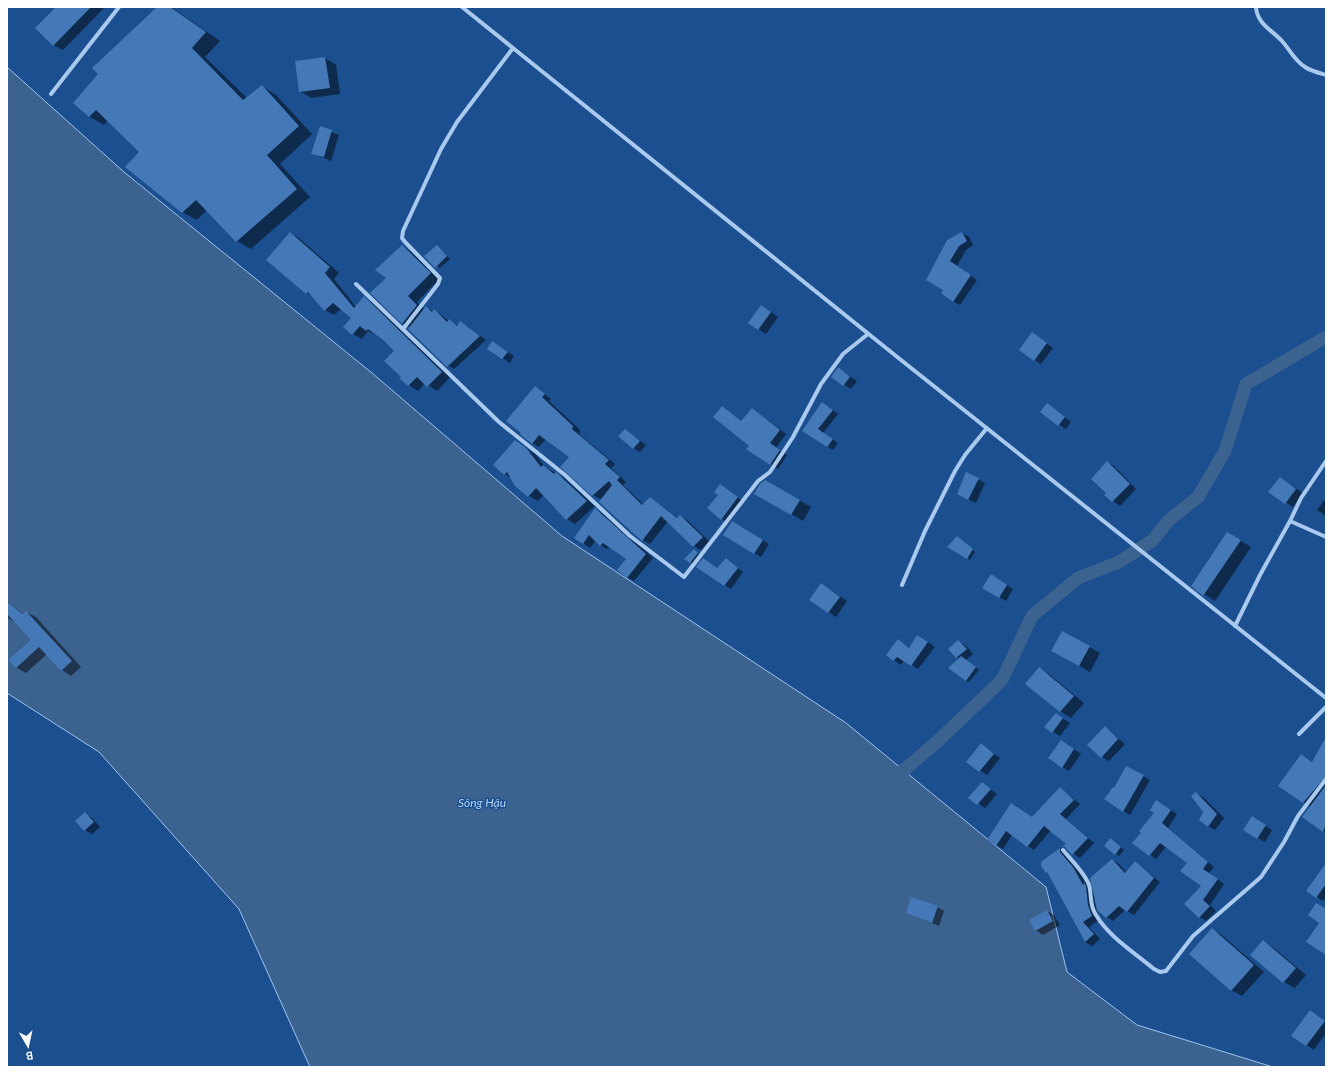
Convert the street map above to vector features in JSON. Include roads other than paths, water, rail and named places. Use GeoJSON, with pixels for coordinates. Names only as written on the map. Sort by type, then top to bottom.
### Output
{"type":"FeatureCollection","features":[{"type":"Feature","properties":{"kind":"street"},"geometry":{"type":"LineString","coordinates":[[51,94],[119,7]]}},
{"type":"Feature","properties":{"kind":"street"},"geometry":{"type":"LineString","coordinates":[[462,7],[868,334],[1326,698]]}},
{"type":"Feature","properties":{"kind":"street"},"geometry":{"type":"LineString","coordinates":[[1256,7],[1257,15],[1264,24],[1283,42],[1298,61],[1305,67],[1326,75]]}},
{"type":"Feature","properties":{"kind":"street"},"geometry":{"type":"LineString","coordinates":[[403,329],[440,279],[438,274],[404,242],[402,238],[403,231],[441,149],[457,122],[513,48]]}},
{"type":"Feature","properties":{"kind":"street"},"geometry":{"type":"LineString","coordinates":[[356,284],[499,422],[565,475],[630,536],[684,577],[758,481],[770,472],[793,437],[821,384],[843,354],[868,334]]}},
{"type":"Feature","properties":{"kind":"street"},"geometry":{"type":"LineString","coordinates":[[902,585],[925,532],[955,471],[965,455],[987,428]]}},
{"type":"Feature","properties":{"kind":"street"},"geometry":{"type":"LineString","coordinates":[[1235,626],[1301,498],[1326,462]]}},
{"type":"Feature","properties":{"kind":"street"},"geometry":{"type":"LineString","coordinates":[[1290,521],[1326,537]]}},
{"type":"Feature","properties":{"kind":"street"},"geometry":{"type":"LineString","coordinates":[[1299,734],[1326,706]]}},
{"type":"Feature","properties":{"kind":"street"},"geometry":{"type":"LineString","coordinates":[[1063,850],[1085,878],[1089,885],[1090,901],[1095,914],[1110,932],[1154,969],[1160,972],[1166,971],[1193,936],[1261,877],[1284,842],[1298,816],[1326,779]]}},
{"type":"Feature","properties":{"kind":"water","name":"Sông Hậu"},"geometry":{"type":"Polygon","coordinates":[[[7,67],[124,172],[372,373],[562,536],[846,723],[1046,887],[1067,972],[1137,1025],[1273,1067],[310,1067],[239,909],[99,752],[7,693],[7,67]]]}},
{"type":"Feature","properties":{"kind":"waterway"},"geometry":{"type":"LineString","coordinates":[[903,771],[940,739],[1002,680],[1032,616],[1078,578],[1119,562],[1153,540],[1168,521],[1198,497],[1225,451],[1246,384],[1326,337]]}}]}
